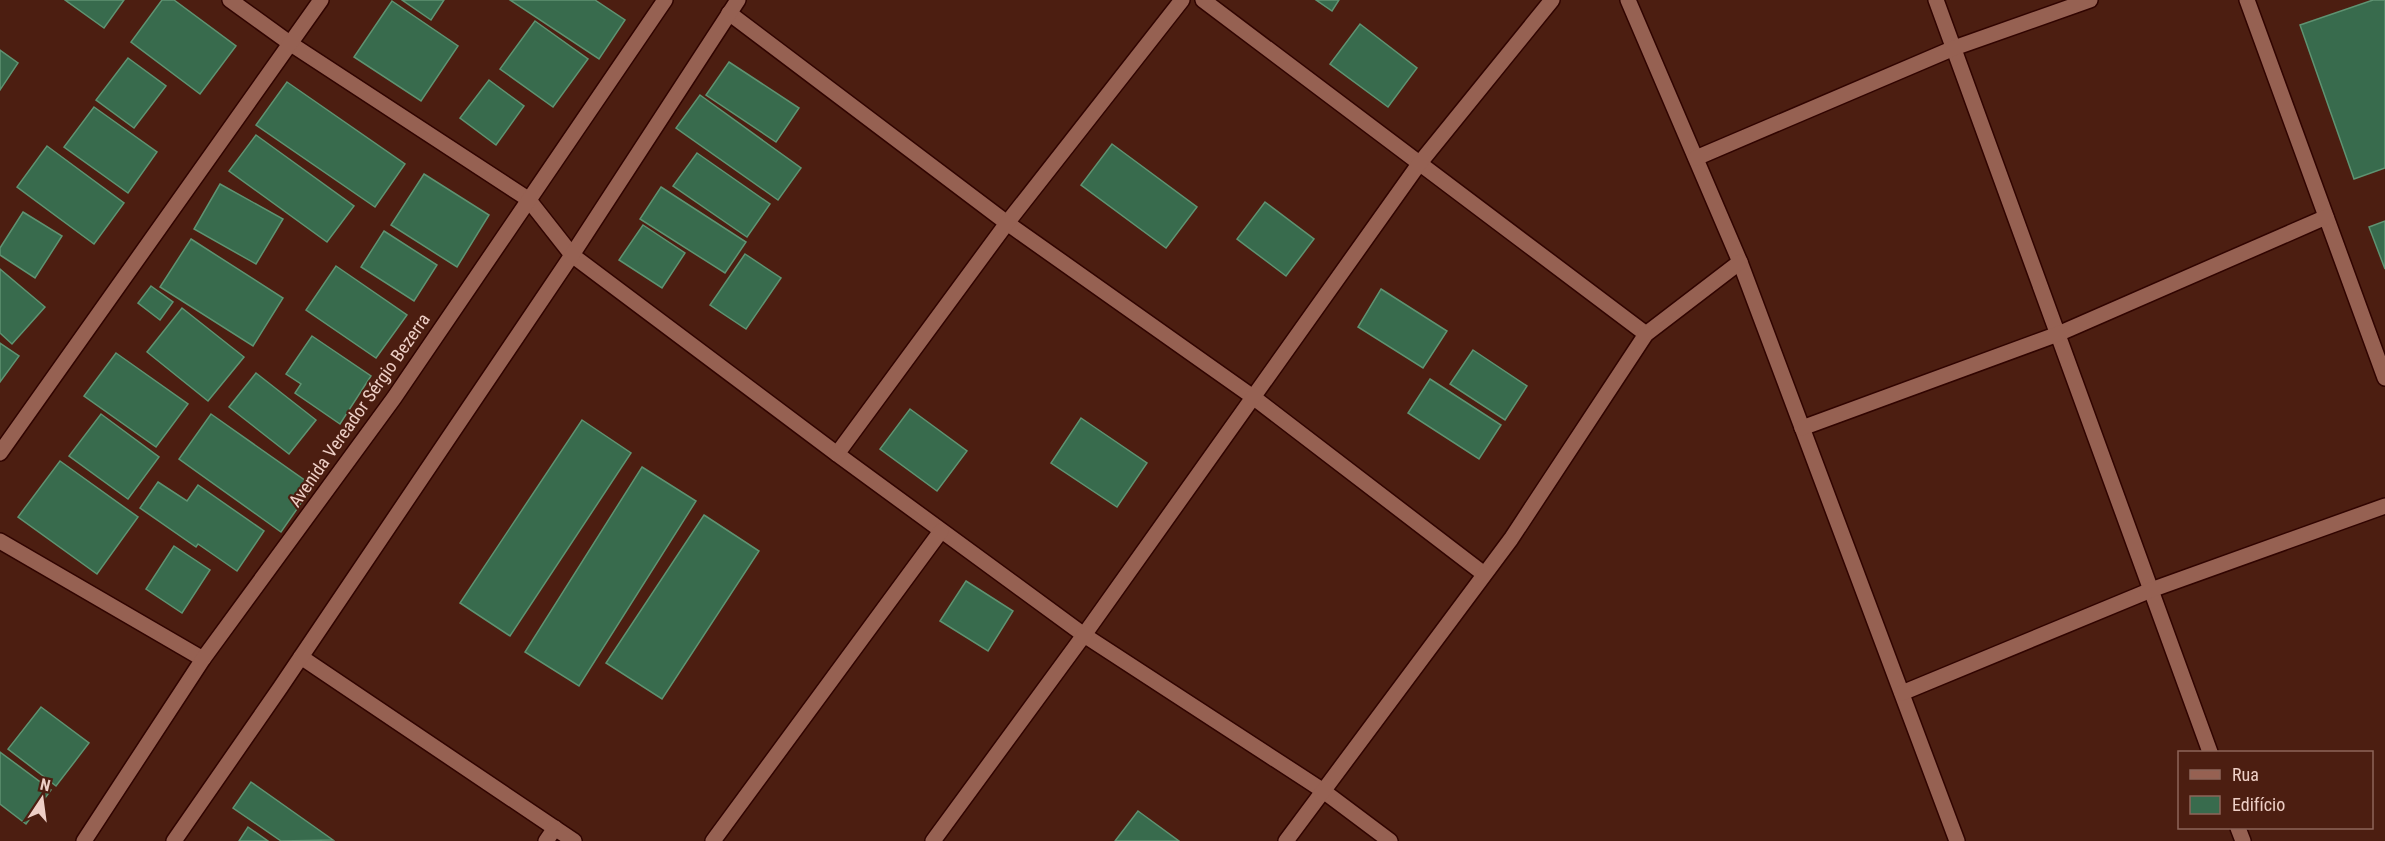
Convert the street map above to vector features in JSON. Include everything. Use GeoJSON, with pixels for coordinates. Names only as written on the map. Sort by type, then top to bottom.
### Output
{"type":"FeatureCollection","features":[{"type":"Feature","properties":{"kind":"street"},"geometry":{"type":"LineString","coordinates":[[230,0],[291,44],[528,199],[572,255],[837,454],[1084,635],[1322,790],[1389,841]]}},
{"type":"Feature","properties":{"kind":"street"},"geometry":{"type":"LineString","coordinates":[[0,453],[321,0]]}},
{"type":"Feature","properties":{"kind":"street","name":"Avenida Vereador Sérgio Bezerra"},"geometry":{"type":"LineString","coordinates":[[84,841],[203,659],[394,398],[665,0]]}},
{"type":"Feature","properties":{"kind":"street"},"geometry":{"type":"LineString","coordinates":[[837,454],[1007,223],[1182,0]]}},
{"type":"Feature","properties":{"kind":"street"},"geometry":{"type":"LineString","coordinates":[[1203,0],[1646,334]]}},
{"type":"Feature","properties":{"kind":"street"},"geometry":{"type":"LineString","coordinates":[[933,841],[1084,635],[1419,164],[1552,0]]}},
{"type":"Feature","properties":{"kind":"street"},"geometry":{"type":"LineString","coordinates":[[1628,0],[1740,262],[1957,841]]}},
{"type":"Feature","properties":{"kind":"street"},"geometry":{"type":"LineString","coordinates":[[1936,0],[2210,751]]}},
{"type":"Feature","properties":{"kind":"street"},"geometry":{"type":"LineString","coordinates":[[1696,158],[1954,48],[2090,0]]}},
{"type":"Feature","properties":{"kind":"street"},"geometry":{"type":"LineString","coordinates":[[2247,0],[2385,378]]}},
{"type":"Feature","properties":{"kind":"street"},"geometry":{"type":"LineString","coordinates":[[174,841],[572,255],[733,6],[1007,223],[1254,397],[1484,574]]}},
{"type":"Feature","properties":{"kind":"street"},"geometry":{"type":"LineString","coordinates":[[1802,428],[2058,334],[2326,217]]}},
{"type":"Feature","properties":{"kind":"street"},"geometry":{"type":"LineString","coordinates":[[1286,841],[1511,539],[1646,334],[1740,262]]}},
{"type":"Feature","properties":{"kind":"street"},"geometry":{"type":"LineString","coordinates":[[1902,693],[2151,591],[2385,506]]}},
{"type":"Feature","properties":{"kind":"street"},"geometry":{"type":"LineString","coordinates":[[713,841],[941,531]]}},
{"type":"Feature","properties":{"kind":"street"},"geometry":{"type":"LineString","coordinates":[[0,541],[203,659]]}},
{"type":"Feature","properties":{"kind":"street"},"geometry":{"type":"LineString","coordinates":[[301,657],[550,835],[574,841]]}},
{"type":"Feature","properties":{"kind":"building"},"geometry":{"type":"Polygon","coordinates":[[[65,0],[124,0],[104,28],[65,0]]]}},
{"type":"Feature","properties":{"kind":"building"},"geometry":{"type":"Polygon","coordinates":[[[162,0],[174,0],[236,46],[200,94],[131,42],[162,0]]]}},
{"type":"Feature","properties":{"kind":"building"},"geometry":{"type":"Polygon","coordinates":[[[402,0],[444,0],[431,20],[402,0]]]}},
{"type":"Feature","properties":{"kind":"building"},"geometry":{"type":"Polygon","coordinates":[[[510,0],[595,0],[625,20],[599,59],[510,0]]]}},
{"type":"Feature","properties":{"kind":"building"},"geometry":{"type":"Polygon","coordinates":[[[1316,0],[1339,0],[1332,11],[1316,0]]]}},
{"type":"Feature","properties":{"kind":"building"},"geometry":{"type":"Polygon","coordinates":[[[2373,0],[2385,0],[2385,168],[2354,179],[2300,25],[2373,0]]]}},
{"type":"Feature","properties":{"kind":"building"},"geometry":{"type":"Polygon","coordinates":[[[392,1],[458,46],[421,101],[354,57],[392,1]]]}},
{"type":"Feature","properties":{"kind":"building"},"geometry":{"type":"Polygon","coordinates":[[[535,21],[588,59],[553,107],[500,69],[535,21]]]}},
{"type":"Feature","properties":{"kind":"building"},"geometry":{"type":"Polygon","coordinates":[[[1360,24],[1417,68],[1388,107],[1330,64],[1360,24]]]}},
{"type":"Feature","properties":{"kind":"building"},"geometry":{"type":"Polygon","coordinates":[[[0,50],[18,63],[0,90],[0,50]]]}},
{"type":"Feature","properties":{"kind":"building"},"geometry":{"type":"Polygon","coordinates":[[[128,58],[166,86],[134,128],[96,100],[128,58]]]}},
{"type":"Feature","properties":{"kind":"building"},"geometry":{"type":"Polygon","coordinates":[[[729,62],[799,108],[776,142],[706,95],[729,62]]]}},
{"type":"Feature","properties":{"kind":"building"},"geometry":{"type":"Polygon","coordinates":[[[489,80],[524,106],[496,145],[460,118],[489,80]]]}},
{"type":"Feature","properties":{"kind":"building"},"geometry":{"type":"Polygon","coordinates":[[[287,82],[405,164],[375,207],[256,125],[287,82]]]}},
{"type":"Feature","properties":{"kind":"building"},"geometry":{"type":"Polygon","coordinates":[[[700,95],[801,168],[778,200],[676,128],[700,95]]]}},
{"type":"Feature","properties":{"kind":"building"},"geometry":{"type":"Polygon","coordinates":[[[94,107],[157,152],[128,193],[64,147],[94,107]]]}},
{"type":"Feature","properties":{"kind":"building"},"geometry":{"type":"Polygon","coordinates":[[[256,135],[354,206],[327,242],[229,171],[256,135]]]}},
{"type":"Feature","properties":{"kind":"building"},"geometry":{"type":"Polygon","coordinates":[[[1112,144],[1197,207],[1166,248],[1081,185],[1112,144]]]}},
{"type":"Feature","properties":{"kind":"building"},"geometry":{"type":"Polygon","coordinates":[[[47,146],[124,203],[94,244],[17,187],[47,146]]]}},
{"type":"Feature","properties":{"kind":"building"},"geometry":{"type":"Polygon","coordinates":[[[697,153],[770,204],[747,237],[673,186],[697,153]]]}},
{"type":"Feature","properties":{"kind":"building"},"geometry":{"type":"Polygon","coordinates":[[[424,174],[489,215],[457,267],[391,225],[424,174]]]}},
{"type":"Feature","properties":{"kind":"building"},"geometry":{"type":"Polygon","coordinates":[[[220,184],[283,219],[256,264],[194,229],[220,184]]]}},
{"type":"Feature","properties":{"kind":"building"},"geometry":{"type":"Polygon","coordinates":[[[661,187],[746,242],[725,273],[640,219],[661,187]]]}},
{"type":"Feature","properties":{"kind":"building"},"geometry":{"type":"Polygon","coordinates":[[[1265,202],[1314,239],[1286,276],[1237,239],[1265,202]]]}},
{"type":"Feature","properties":{"kind":"building"},"geometry":{"type":"Polygon","coordinates":[[[23,212],[62,236],[35,278],[0,255],[0,248],[23,212]]]}},
{"type":"Feature","properties":{"kind":"building"},"geometry":{"type":"Polygon","coordinates":[[[2385,221],[2385,269],[2369,227],[2385,221]]]}},
{"type":"Feature","properties":{"kind":"building"},"geometry":{"type":"Polygon","coordinates":[[[643,225],[685,253],[662,288],[619,260],[643,225]]]}},
{"type":"Feature","properties":{"kind":"building"},"geometry":{"type":"Polygon","coordinates":[[[384,231],[437,265],[414,301],[361,267],[384,231]]]}},
{"type":"Feature","properties":{"kind":"building"},"geometry":{"type":"Polygon","coordinates":[[[191,239],[283,298],[253,346],[160,287],[191,239]]]}},
{"type":"Feature","properties":{"kind":"building"},"geometry":{"type":"Polygon","coordinates":[[[745,254],[781,278],[746,329],[710,305],[745,254]]]}},
{"type":"Feature","properties":{"kind":"building"},"geometry":{"type":"Polygon","coordinates":[[[336,266],[407,315],[376,358],[306,310],[336,266]]]}},
{"type":"Feature","properties":{"kind":"building"},"geometry":{"type":"Polygon","coordinates":[[[0,269],[45,307],[12,344],[0,333],[0,269]]]}},
{"type":"Feature","properties":{"kind":"building"},"geometry":{"type":"Polygon","coordinates":[[[151,286],[173,302],[160,320],[138,303],[151,286]]]}},
{"type":"Feature","properties":{"kind":"building"},"geometry":{"type":"Polygon","coordinates":[[[1381,289],[1447,331],[1423,368],[1358,327],[1381,289]]]}},
{"type":"Feature","properties":{"kind":"building"},"geometry":{"type":"Polygon","coordinates":[[[182,308],[244,357],[208,401],[147,352],[182,308]]]}},
{"type":"Feature","properties":{"kind":"building"},"geometry":{"type":"Polygon","coordinates":[[[312,336],[371,376],[340,424],[295,393],[301,384],[286,374],[312,336]]]}},
{"type":"Feature","properties":{"kind":"building"},"geometry":{"type":"Polygon","coordinates":[[[0,343],[19,356],[0,382],[0,343]]]}},
{"type":"Feature","properties":{"kind":"building"},"geometry":{"type":"Polygon","coordinates":[[[1473,350],[1527,386],[1505,420],[1450,384],[1473,350]]]}},
{"type":"Feature","properties":{"kind":"building"},"geometry":{"type":"Polygon","coordinates":[[[116,353],[188,404],[156,447],[84,396],[116,353]]]}},
{"type":"Feature","properties":{"kind":"building"},"geometry":{"type":"Polygon","coordinates":[[[256,373],[316,420],[289,454],[229,407],[256,373]]]}},
{"type":"Feature","properties":{"kind":"building"},"geometry":{"type":"Polygon","coordinates":[[[1430,379],[1501,425],[1479,459],[1408,413],[1430,379]]]}},
{"type":"Feature","properties":{"kind":"building"},"geometry":{"type":"Polygon","coordinates":[[[910,409],[967,451],[937,491],[880,449],[910,409]]]}},
{"type":"Feature","properties":{"kind":"building"},"geometry":{"type":"Polygon","coordinates":[[[101,414],[159,457],[128,499],[69,456],[101,414]]]}},
{"type":"Feature","properties":{"kind":"building"},"geometry":{"type":"Polygon","coordinates":[[[211,414],[313,486],[281,532],[179,459],[211,414]]]}},
{"type":"Feature","properties":{"kind":"building"},"geometry":{"type":"Polygon","coordinates":[[[1081,418],[1147,463],[1117,507],[1051,463],[1081,418]]]}},
{"type":"Feature","properties":{"kind":"building"},"geometry":{"type":"Polygon","coordinates":[[[582,420],[631,453],[510,636],[460,603],[582,420]]]}},
{"type":"Feature","properties":{"kind":"building"},"geometry":{"type":"Polygon","coordinates":[[[60,461],[138,517],[97,574],[18,517],[60,461]]]}},
{"type":"Feature","properties":{"kind":"building"},"geometry":{"type":"Polygon","coordinates":[[[642,467],[696,501],[579,686],[525,652],[642,467]]]}},
{"type":"Feature","properties":{"kind":"building"},"geometry":{"type":"Polygon","coordinates":[[[158,482],[187,501],[198,485],[264,531],[237,571],[198,544],[196,547],[140,508],[158,482]]]}},
{"type":"Feature","properties":{"kind":"building"},"geometry":{"type":"Polygon","coordinates":[[[704,515],[759,551],[662,699],[606,663],[704,515]]]}},
{"type":"Feature","properties":{"kind":"building"},"geometry":{"type":"Polygon","coordinates":[[[174,546],[210,570],[182,613],[146,589],[174,546]]]}},
{"type":"Feature","properties":{"kind":"building"},"geometry":{"type":"Polygon","coordinates":[[[966,581],[1013,611],[988,651],[940,621],[966,581]]]}},
{"type":"Feature","properties":{"kind":"building"},"geometry":{"type":"Polygon","coordinates":[[[41,707],[89,743],[56,786],[8,749],[41,707]]]}},
{"type":"Feature","properties":{"kind":"building"},"geometry":{"type":"Polygon","coordinates":[[[0,752],[51,790],[26,824],[0,804],[0,752]]]}},
{"type":"Feature","properties":{"kind":"building"},"geometry":{"type":"Polygon","coordinates":[[[251,782],[333,840],[281,841],[233,808],[251,782]]]}},
{"type":"Feature","properties":{"kind":"building"},"geometry":{"type":"Polygon","coordinates":[[[1138,811],[1179,841],[1115,841],[1138,811]]]}},
{"type":"Feature","properties":{"kind":"building"},"geometry":{"type":"Polygon","coordinates":[[[248,827],[268,841],[239,841],[248,827]]]}}]}
